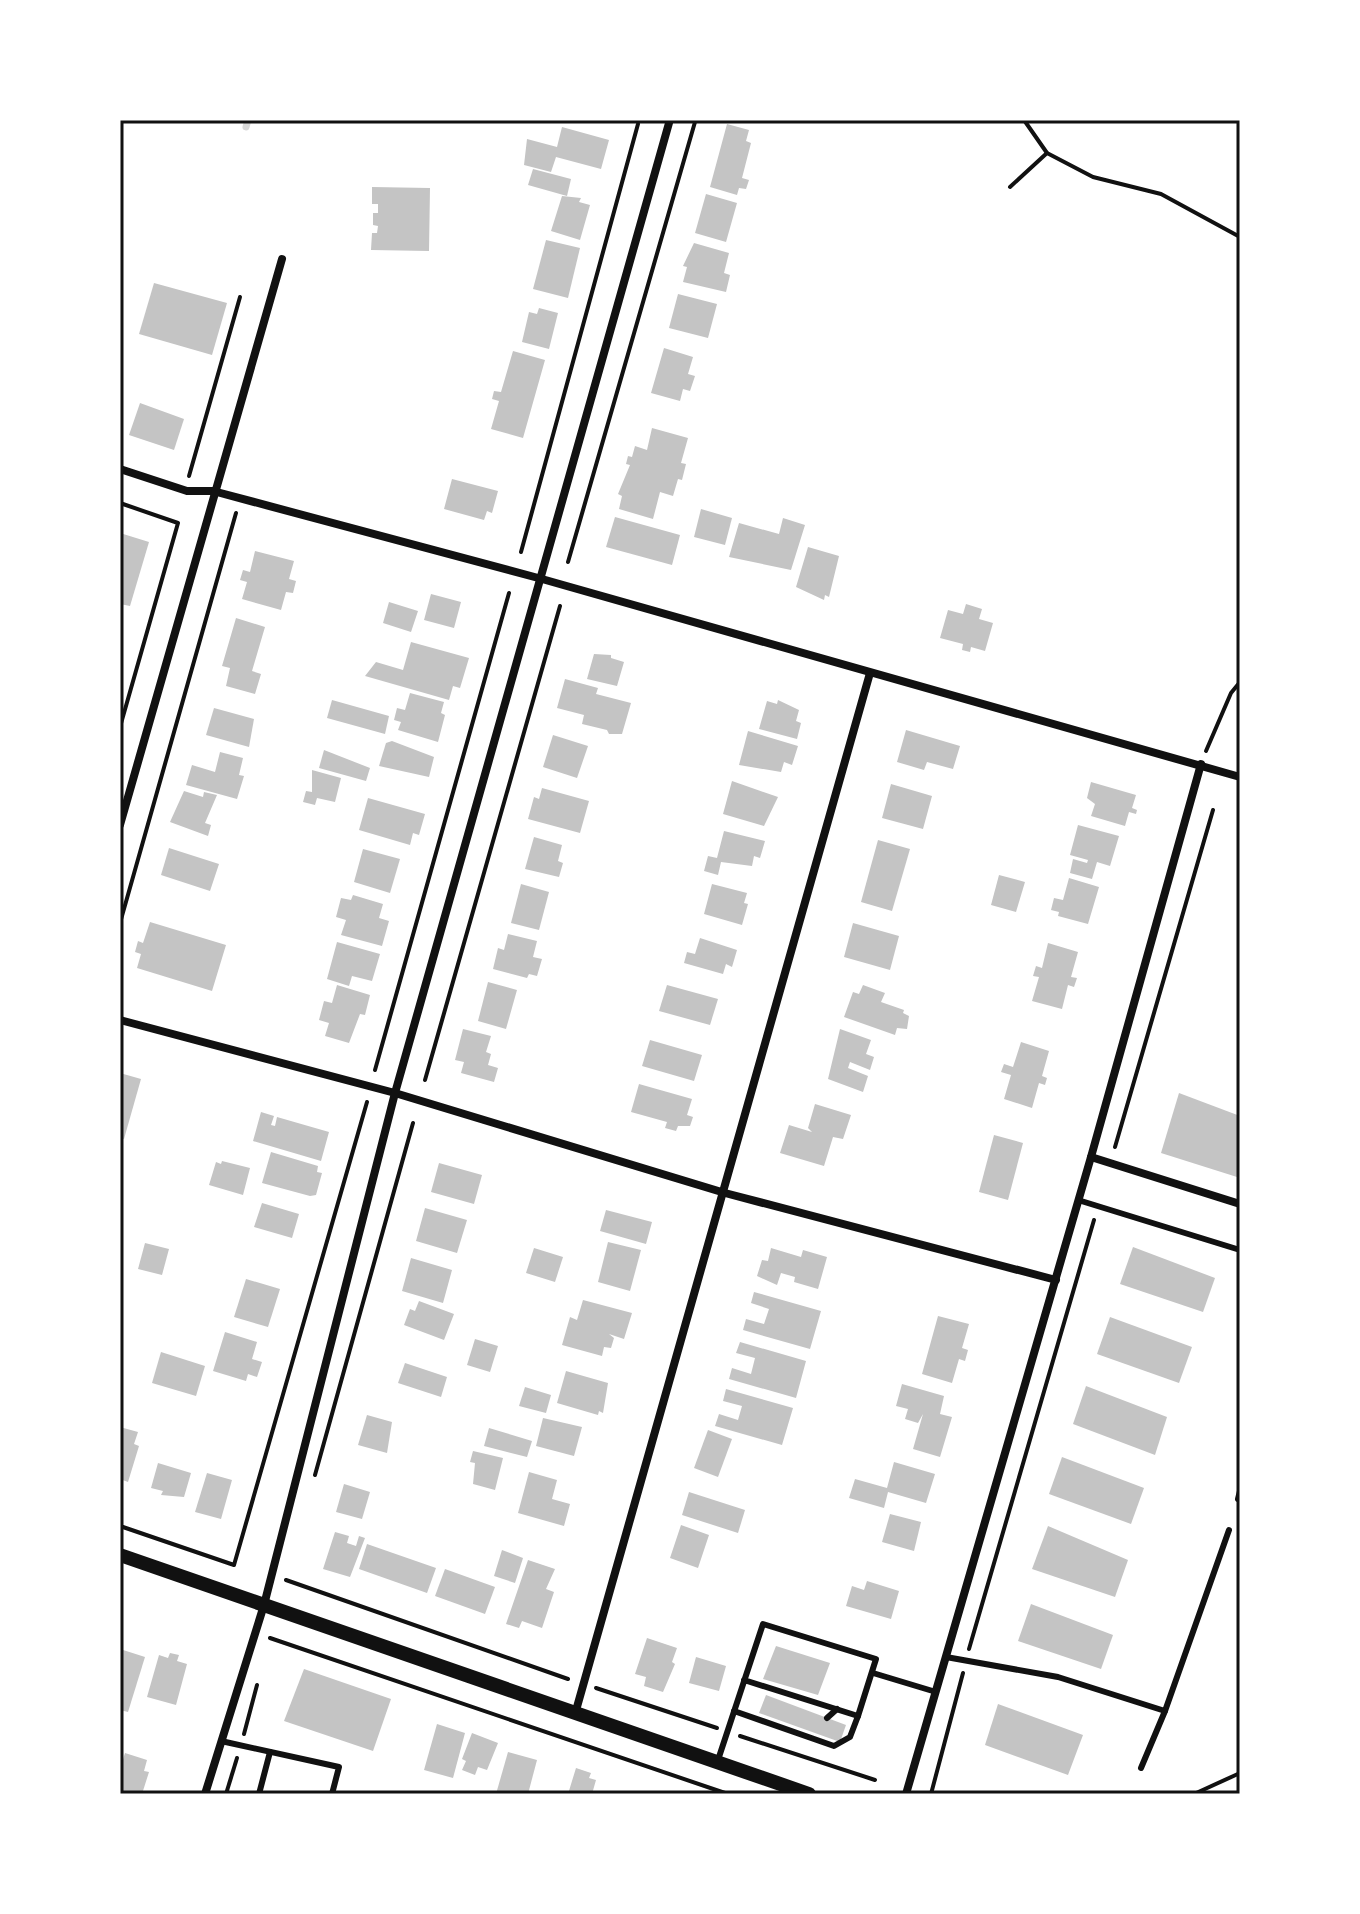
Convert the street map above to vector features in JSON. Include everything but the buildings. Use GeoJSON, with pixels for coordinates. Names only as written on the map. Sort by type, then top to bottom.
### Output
{"type":"FeatureCollection","features":[{"type":"Feature","properties":{"kind":"street"},"geometry":{"type":"LineString","coordinates":[[205,1794],[264,1605],[395,1093],[669,123]]}},
{"type":"Feature","properties":{"kind":"street"},"geometry":{"type":"LineString","coordinates":[[120,825],[213,491],[282,259]]}},
{"type":"Feature","properties":{"kind":"street"},"geometry":{"type":"LineString","coordinates":[[120,469],[187,491],[213,491],[542,579],[1240,777]]}},
{"type":"Feature","properties":{"kind":"street"},"geometry":{"type":"LineString","coordinates":[[575,1715],[870,673]]}},
{"type":"Feature","properties":{"kind":"street"},"geometry":{"type":"LineString","coordinates":[[906,1794],[1056,1280],[1201,764]]}},
{"type":"Feature","properties":{"kind":"street"},"geometry":{"type":"LineString","coordinates":[[120,1020],[395,1093],[725,1193],[1056,1280]]}},
{"type":"Feature","properties":{"kind":"street"},"geometry":{"type":"LineString","coordinates":[[1091,1157],[1240,1204]]}},
{"type":"Feature","properties":{"kind":"street"},"geometry":{"type":"LineString","coordinates":[[120,1555],[809,1794]]}},
{"type":"Feature","properties":{"kind":"lane"},"geometry":{"type":"LineString","coordinates":[[1078,1200],[1240,1250]]}},
{"type":"Feature","properties":{"kind":"lane"},"geometry":{"type":"LineString","coordinates":[[1141,1768],[1165,1711],[1229,1530]]}},
{"type":"Feature","properties":{"kind":"lane"},"geometry":{"type":"LineString","coordinates":[[717,1763],[744,1680],[763,1624],[876,1659],[850,1737],[838,1745],[734,1711]]}},
{"type":"Feature","properties":{"kind":"lane"},"geometry":{"type":"LineString","coordinates":[[946,1657],[1058,1677],[1165,1711]]}},
{"type":"Feature","properties":{"kind":"lane"},"geometry":{"type":"LineString","coordinates":[[873,1673],[936,1692]]}},
{"type":"Feature","properties":{"kind":"lane"},"geometry":{"type":"LineString","coordinates":[[744,1680],[858,1716]]}},
{"type":"Feature","properties":{"kind":"lane"},"geometry":{"type":"LineString","coordinates":[[797,1707],[805,1699]]}},
{"type":"Feature","properties":{"kind":"lane"},"geometry":{"type":"LineString","coordinates":[[827,1718],[837,1709]]}},
{"type":"Feature","properties":{"kind":"lane"},"geometry":{"type":"LineString","coordinates":[[221,1741],[339,1767],[332,1794]]}},
{"type":"Feature","properties":{"kind":"lane"},"geometry":{"type":"LineString","coordinates":[[259,1794],[270,1752]]}},
{"type":"Feature","properties":{"kind":"path"},"geometry":{"type":"LineString","coordinates":[[1024,120],[1047,153],[1093,177],[1161,194],[1240,237]]}},
{"type":"Feature","properties":{"kind":"path"},"geometry":{"type":"LineString","coordinates":[[568,562],[695,122]]}},
{"type":"Feature","properties":{"kind":"path"},"geometry":{"type":"LineString","coordinates":[[521,552],[638,124]]}},
{"type":"Feature","properties":{"kind":"path"},"geometry":{"type":"LineString","coordinates":[[1010,187],[1047,153]]}},
{"type":"Feature","properties":{"kind":"path"},"geometry":{"type":"LineString","coordinates":[[188,479],[240,297]]}},
{"type":"Feature","properties":{"kind":"path"},"geometry":{"type":"LineString","coordinates":[[120,503],[178,523],[120,727]]}},
{"type":"Feature","properties":{"kind":"path"},"geometry":{"type":"LineString","coordinates":[[120,923],[236,513]]}},
{"type":"Feature","properties":{"kind":"path"},"geometry":{"type":"LineString","coordinates":[[375,1070],[509,593]]}},
{"type":"Feature","properties":{"kind":"path"},"geometry":{"type":"LineString","coordinates":[[425,1080],[560,606]]}},
{"type":"Feature","properties":{"kind":"path"},"geometry":{"type":"LineString","coordinates":[[1201,764],[1231,693],[1240,682]]}},
{"type":"Feature","properties":{"kind":"path"},"geometry":{"type":"LineString","coordinates":[[1115,1147],[1213,810]]}},
{"type":"Feature","properties":{"kind":"path"},"geometry":{"type":"LineString","coordinates":[[120,1526],[234,1565],[367,1102]]}},
{"type":"Feature","properties":{"kind":"path"},"geometry":{"type":"LineString","coordinates":[[312,1488],[413,1123]]}},
{"type":"Feature","properties":{"kind":"path"},"geometry":{"type":"LineString","coordinates":[[931,1794],[966,1660],[1098,1207]]}},
{"type":"Feature","properties":{"kind":"path"},"geometry":{"type":"LineString","coordinates":[[286,1580],[560,1676]]}},
{"type":"Feature","properties":{"kind":"path"},"geometry":{"type":"LineString","coordinates":[[267,1650],[271,1637],[728,1794]]}},
{"type":"Feature","properties":{"kind":"path"},"geometry":{"type":"LineString","coordinates":[[226,1794],[259,1677]]}},
{"type":"Feature","properties":{"kind":"path"},"geometry":{"type":"LineString","coordinates":[[1194,1794],[1240,1773]]}},
{"type":"Feature","properties":{"kind":"waterway"},"geometry":{"type":"LineString","coordinates":[[246,127],[248,120]]}}]}
